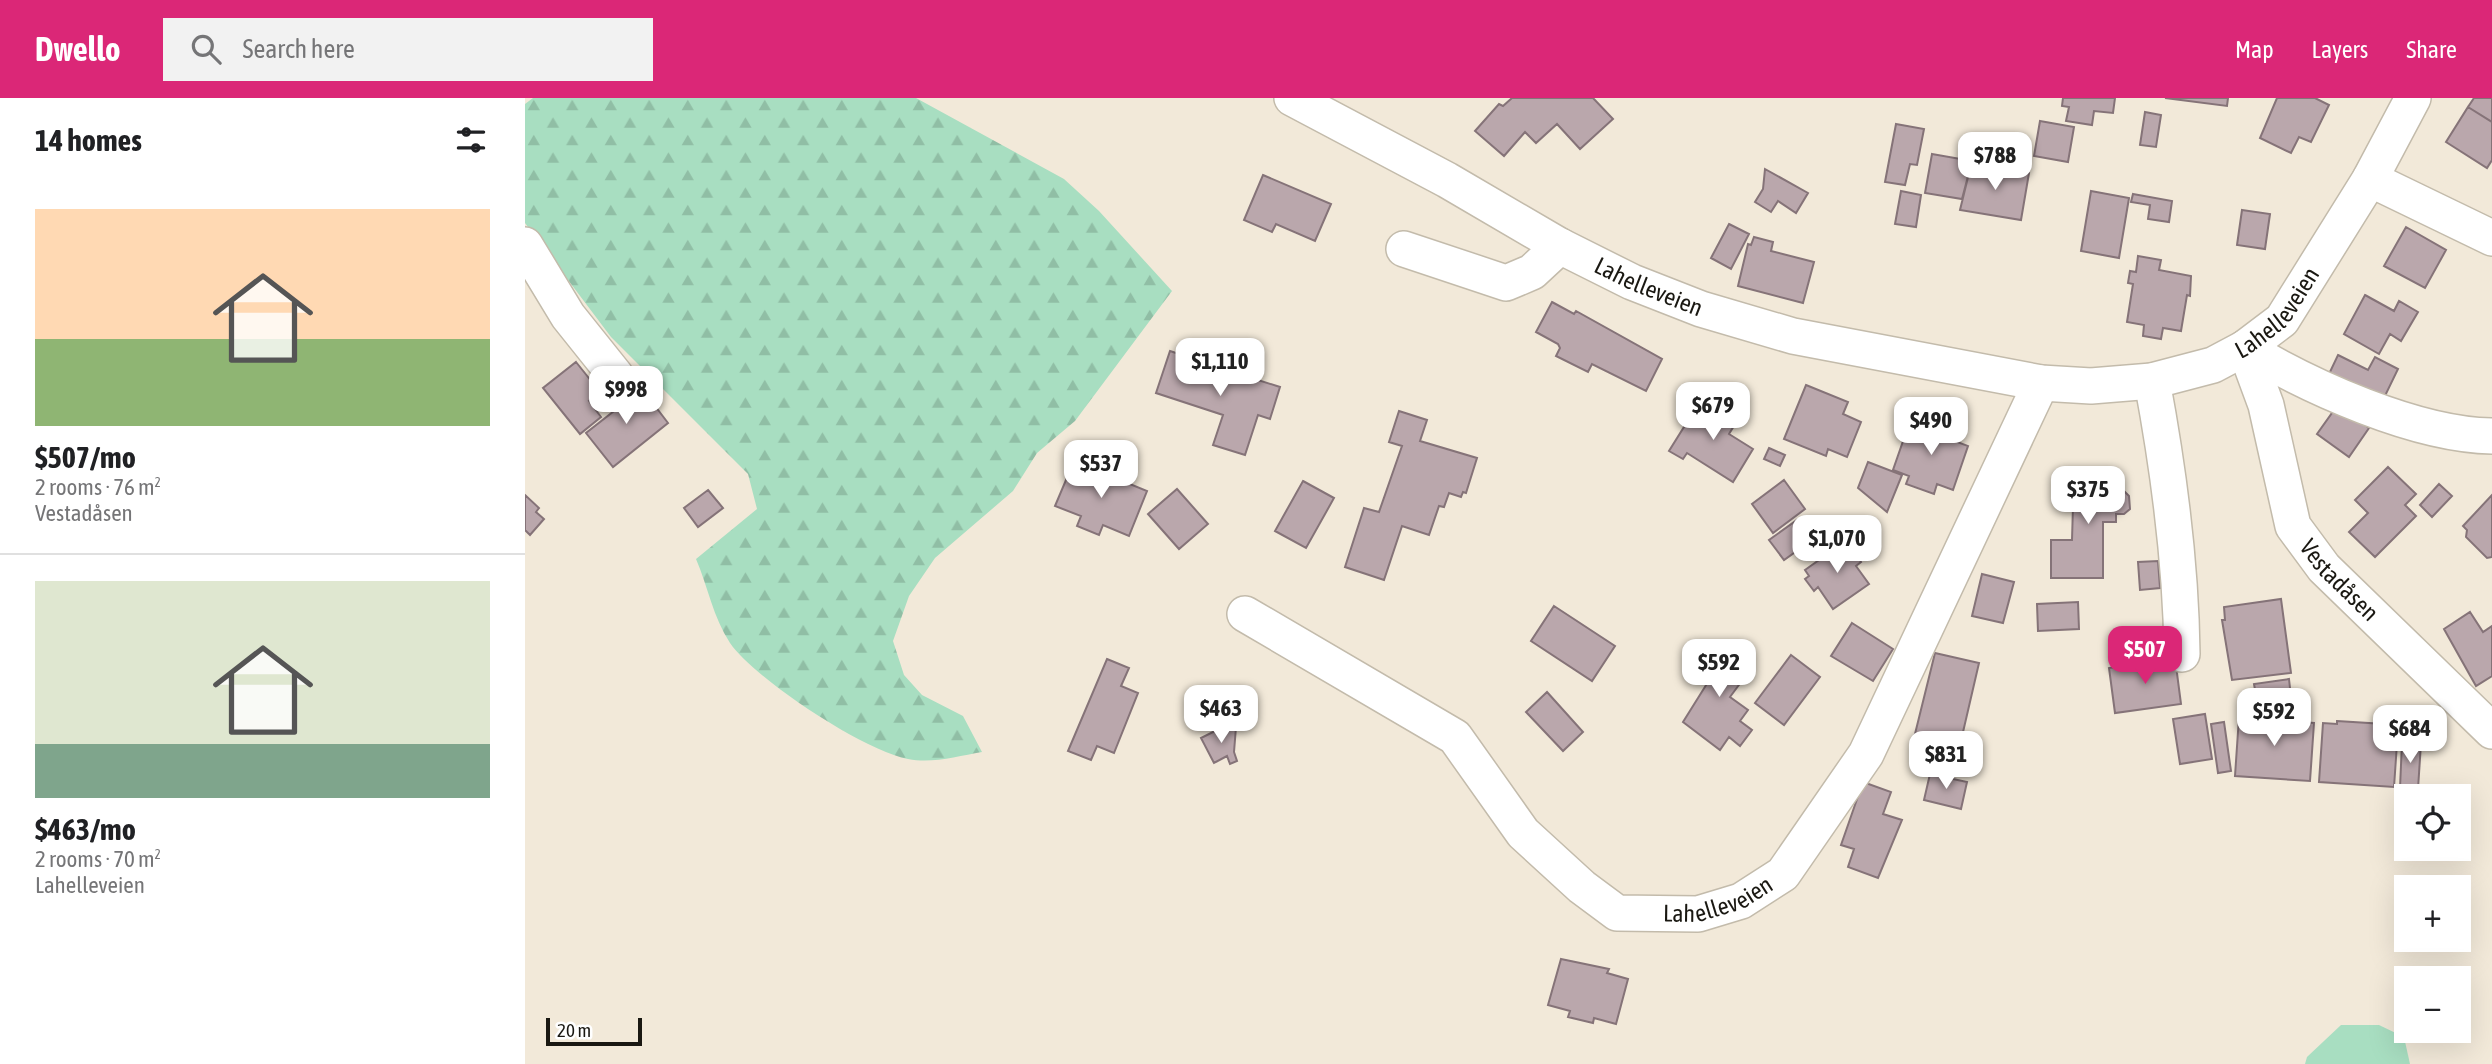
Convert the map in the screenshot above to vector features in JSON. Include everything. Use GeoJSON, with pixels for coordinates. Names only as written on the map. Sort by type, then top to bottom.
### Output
{"type":"FeatureCollection","features":[{"type":"Feature","properties":{"kind":"street","name":"Lahelleveien"},"geometry":{"type":"LineString","coordinates":[[1292,98],[1447,180],[1560,246],[1632,282],[1701,309],[1793,337],[2041,383],[2091,386],[2152,381],[2213,365],[2245,348],[2282,320],[2370,178],[2413,98]]}},
{"type":"Feature","properties":{"kind":"street"},"geometry":{"type":"LineString","coordinates":[[2370,178],[2492,238]]}},
{"type":"Feature","properties":{"kind":"street"},"geometry":{"type":"LineString","coordinates":[[525,245],[568,316],[616,376]]}},
{"type":"Feature","properties":{"kind":"street"},"geometry":{"type":"LineString","coordinates":[[1404,249],[1506,283],[1532,272],[1560,246]]}},
{"type":"Feature","properties":{"kind":"street"},"geometry":{"type":"LineString","coordinates":[[2245,348],[2283,370],[2442,432],[2492,436]]}},
{"type":"Feature","properties":{"kind":"street","name":"Vestadåsen"},"geometry":{"type":"LineString","coordinates":[[2245,348],[2266,405],[2293,526],[2324,568],[2492,731]]}},
{"type":"Feature","properties":{"kind":"street"},"geometry":{"type":"LineString","coordinates":[[2152,381],[2181,583],[2182,654]]}},
{"type":"Feature","properties":{"kind":"street","name":"Lahelleveien"},"geometry":{"type":"LineString","coordinates":[[1245,614],[1455,737],[1499,795],[1523,833],[1582,887],[1617,913],[1698,914],[1741,901],[1783,874],[1866,754],[2041,383]]}},
{"type":"Feature","properties":{"kind":"green space"},"geometry":{"type":"Polygon","coordinates":[[[533,98],[916,98],[1064,179],[1099,211],[1172,291],[1075,421],[1037,453],[1013,491],[935,558],[909,596],[893,641],[904,675],[922,695],[963,716],[982,752],[926,761],[908,759],[865,743],[812,712],[786,693],[762,675],[730,643],[715,612],[696,559],[757,509],[748,474],[611,337],[525,223],[525,104],[533,98]]]}},
{"type":"Feature","properties":{"kind":"green space"},"geometry":{"type":"Polygon","coordinates":[[[2341,1025],[2379,1025],[2394,1032],[2394,1043],[2405,1043],[2410,1064],[2305,1064],[2307,1057],[2341,1025]]]}},
{"type":"Feature","properties":{"kind":"building"},"geometry":{"type":"Polygon","coordinates":[[[1512,98],[1593,98],[1613,119],[1580,149],[1557,124],[1536,143],[1525,132],[1504,156],[1475,131],[1499,104],[1503,106],[1512,98]]]}},
{"type":"Feature","properties":{"kind":"building"},"geometry":{"type":"Polygon","coordinates":[[[2063,98],[2115,98],[2113,113],[2094,111],[2092,125],[2066,121],[2069,107],[2062,106],[2063,98]]]}},
{"type":"Feature","properties":{"kind":"building"},"geometry":{"type":"Polygon","coordinates":[[[2165,98],[2228,98],[2227,106],[2165,98]]]}},
{"type":"Feature","properties":{"kind":"building"},"geometry":{"type":"Polygon","coordinates":[[[2277,98],[2315,98],[2329,105],[2311,142],[2299,137],[2291,153],[2260,138],[2277,98]]]}},
{"type":"Feature","properties":{"kind":"building"},"geometry":{"type":"Polygon","coordinates":[[[2474,98],[2492,98],[2492,122],[2468,107],[2474,98]]]}},
{"type":"Feature","properties":{"kind":"building"},"geometry":{"type":"Polygon","coordinates":[[[2468,107],[2492,122],[2492,160],[2487,168],[2446,142],[2468,107]]]}},
{"type":"Feature","properties":{"kind":"building"},"geometry":{"type":"Polygon","coordinates":[[[2145,112],[2161,115],[2156,147],[2140,145],[2145,112]]]}},
{"type":"Feature","properties":{"kind":"building"},"geometry":{"type":"Polygon","coordinates":[[[2040,121],[2074,127],[2068,162],[2034,156],[2040,121]]]}},
{"type":"Feature","properties":{"kind":"building"},"geometry":{"type":"Polygon","coordinates":[[[1896,124],[1924,129],[1917,165],[1910,164],[1905,185],[1885,182],[1896,124]]]}},
{"type":"Feature","properties":{"kind":"building"},"geometry":{"type":"Polygon","coordinates":[[[1932,154],[1972,161],[1962,199],[1925,193],[1932,154]]]}},
{"type":"Feature","properties":{"kind":"building"},"geometry":{"type":"Polygon","coordinates":[[[1971,165],[2029,173],[2021,220],[1960,210],[1971,165]]]}},
{"type":"Feature","properties":{"kind":"building"},"geometry":{"type":"Polygon","coordinates":[[[1765,169],[1808,193],[1796,213],[1778,201],[1771,212],[1755,202],[1763,189],[1765,169]]]}},
{"type":"Feature","properties":{"kind":"building"},"geometry":{"type":"Polygon","coordinates":[[[1263,175],[1331,204],[1315,241],[1276,224],[1272,232],[1244,220],[1263,175]]]}},
{"type":"Feature","properties":{"kind":"building"},"geometry":{"type":"Polygon","coordinates":[[[1901,191],[1921,195],[1916,227],[1895,224],[1901,191]]]}},
{"type":"Feature","properties":{"kind":"building"},"geometry":{"type":"Polygon","coordinates":[[[2091,191],[2129,198],[2119,258],[2081,251],[2091,191]]]}},
{"type":"Feature","properties":{"kind":"building"},"geometry":{"type":"Polygon","coordinates":[[[2133,194],[2172,201],[2169,222],[2148,219],[2150,205],[2131,202],[2133,194]]]}},
{"type":"Feature","properties":{"kind":"building"},"geometry":{"type":"Polygon","coordinates":[[[2242,210],[2270,214],[2265,249],[2237,245],[2242,210]]]}},
{"type":"Feature","properties":{"kind":"building"},"geometry":{"type":"Polygon","coordinates":[[[1729,224],[1749,234],[1731,269],[1711,258],[1729,224]]]}},
{"type":"Feature","properties":{"kind":"building"},"geometry":{"type":"Polygon","coordinates":[[[2406,227],[2446,250],[2425,288],[2384,266],[2406,227]]]}},
{"type":"Feature","properties":{"kind":"building"},"geometry":{"type":"Polygon","coordinates":[[[1754,237],[1773,242],[1771,251],[1814,262],[1803,303],[1738,286],[1748,244],[1751,245],[1754,237]]]}},
{"type":"Feature","properties":{"kind":"building"},"geometry":{"type":"Polygon","coordinates":[[[2138,256],[2161,260],[2159,270],[2191,276],[2190,296],[2187,295],[2181,331],[2163,328],[2161,339],[2143,336],[2144,325],[2127,322],[2133,284],[2128,283],[2130,271],[2136,272],[2138,256]]]}},
{"type":"Feature","properties":{"kind":"building"},"geometry":{"type":"Polygon","coordinates":[[[2365,295],[2394,311],[2399,301],[2418,312],[2401,341],[2390,334],[2379,354],[2344,334],[2365,295]]]}},
{"type":"Feature","properties":{"kind":"building"},"geometry":{"type":"Polygon","coordinates":[[[1552,302],[1574,314],[1576,311],[1662,359],[1646,391],[1592,364],[1588,372],[1556,356],[1560,348],[1558,344],[1536,332],[1552,302]]]}},
{"type":"Feature","properties":{"kind":"building"},"geometry":{"type":"Polygon","coordinates":[[[1170,351],[1221,368],[1220,372],[1235,378],[1236,373],[1280,387],[1270,419],[1258,415],[1245,455],[1213,445],[1223,415],[1156,393],[1170,351]]]}},
{"type":"Feature","properties":{"kind":"building"},"geometry":{"type":"Polygon","coordinates":[[[2338,355],[2368,370],[2375,357],[2398,369],[2383,400],[2329,374],[2338,355]]]}},
{"type":"Feature","properties":{"kind":"building"},"geometry":{"type":"Polygon","coordinates":[[[576,362],[600,392],[589,401],[601,417],[580,434],[543,388],[576,362]]]}},
{"type":"Feature","properties":{"kind":"building"},"geometry":{"type":"Polygon","coordinates":[[[1806,385],[1848,402],[1843,414],[1861,422],[1847,457],[1828,449],[1826,456],[1784,439],[1806,385]]]}},
{"type":"Feature","properties":{"kind":"building"},"geometry":{"type":"Polygon","coordinates":[[[621,388],[630,399],[642,389],[668,423],[613,467],[586,433],[614,411],[605,400],[621,388]]]}},
{"type":"Feature","properties":{"kind":"building"},"geometry":{"type":"Polygon","coordinates":[[[1699,403],[1719,416],[1725,406],[1740,416],[1729,434],[1753,449],[1733,482],[1687,453],[1683,459],[1669,451],[1699,403]]]}},
{"type":"Feature","properties":{"kind":"building"},"geometry":{"type":"Polygon","coordinates":[[[2337,406],[2369,428],[2349,457],[2317,434],[2337,406]]]}},
{"type":"Feature","properties":{"kind":"building"},"geometry":{"type":"Polygon","coordinates":[[[1399,411],[1427,420],[1420,441],[1477,458],[1466,493],[1463,492],[1461,497],[1449,493],[1444,507],[1439,506],[1429,535],[1402,526],[1384,580],[1345,567],[1364,508],[1379,512],[1402,446],[1389,442],[1399,411]]]}},
{"type":"Feature","properties":{"kind":"building"},"geometry":{"type":"Polygon","coordinates":[[[1928,421],[1956,430],[1952,440],[1968,446],[1953,490],[1937,484],[1934,494],[1906,484],[1909,476],[1893,470],[1909,424],[1925,429],[1928,421]]]}},
{"type":"Feature","properties":{"kind":"building"},"geometry":{"type":"Polygon","coordinates":[[[1769,448],[1785,455],[1780,466],[1764,459],[1769,448]]]}},
{"type":"Feature","properties":{"kind":"building"},"geometry":{"type":"Polygon","coordinates":[[[1074,461],[1147,491],[1129,536],[1103,525],[1099,535],[1077,526],[1081,516],[1055,506],[1074,461]]]}},
{"type":"Feature","properties":{"kind":"building"},"geometry":{"type":"Polygon","coordinates":[[[1868,462],[1902,475],[1887,512],[1858,488],[1868,462]]]}},
{"type":"Feature","properties":{"kind":"building"},"geometry":{"type":"Polygon","coordinates":[[[2388,467],[2416,494],[2405,505],[2416,516],[2375,557],[2349,532],[2368,513],[2355,500],[2388,467]]]}},
{"type":"Feature","properties":{"kind":"building"},"geometry":{"type":"Polygon","coordinates":[[[2074,472],[2116,472],[2117,490],[2123,490],[2129,496],[2130,509],[2124,514],[2116,514],[2116,522],[2103,522],[2103,578],[2051,578],[2051,540],[2072,540],[2074,472]]]}},
{"type":"Feature","properties":{"kind":"building"},"geometry":{"type":"Polygon","coordinates":[[[1784,480],[1805,509],[1773,533],[1752,504],[1784,480]]]}},
{"type":"Feature","properties":{"kind":"building"},"geometry":{"type":"Polygon","coordinates":[[[1303,481],[1334,498],[1306,548],[1275,531],[1303,481]]]}},
{"type":"Feature","properties":{"kind":"building"},"geometry":{"type":"Polygon","coordinates":[[[2439,484],[2452,496],[2432,517],[2420,505],[2439,484]]]}},
{"type":"Feature","properties":{"kind":"building"},"geometry":{"type":"Polygon","coordinates":[[[1177,489],[1208,524],[1179,549],[1148,514],[1177,489]]]}},
{"type":"Feature","properties":{"kind":"building"},"geometry":{"type":"Polygon","coordinates":[[[708,490],[723,508],[698,527],[684,508],[708,490]]]}},
{"type":"Feature","properties":{"kind":"building"},"geometry":{"type":"Polygon","coordinates":[[[525,495],[539,508],[536,512],[544,519],[530,535],[525,530],[525,495]]]}},
{"type":"Feature","properties":{"kind":"building"},"geometry":{"type":"Polygon","coordinates":[[[2492,495],[2492,557],[2487,558],[2466,537],[2467,530],[2463,526],[2492,495]]]}},
{"type":"Feature","properties":{"kind":"building"},"geometry":{"type":"Polygon","coordinates":[[[1797,520],[1812,540],[1784,560],[1769,540],[1797,520]]]}},
{"type":"Feature","properties":{"kind":"building"},"geometry":{"type":"Polygon","coordinates":[[[1846,541],[1861,562],[1856,566],[1869,584],[1833,609],[1818,587],[1814,591],[1805,579],[1809,576],[1805,570],[1846,541]]]}},
{"type":"Feature","properties":{"kind":"building"},"geometry":{"type":"Polygon","coordinates":[[[2158,561],[2160,588],[2140,590],[2138,562],[2158,561]]]}},
{"type":"Feature","properties":{"kind":"building"},"geometry":{"type":"Polygon","coordinates":[[[1982,574],[2014,582],[2003,623],[1972,616],[1982,574]]]}},
{"type":"Feature","properties":{"kind":"building"},"geometry":{"type":"Polygon","coordinates":[[[2281,599],[2291,673],[2232,680],[2222,620],[2225,620],[2224,607],[2281,599]]]}},
{"type":"Feature","properties":{"kind":"building"},"geometry":{"type":"Polygon","coordinates":[[[2078,602],[2079,629],[2038,631],[2037,604],[2078,602]]]}},
{"type":"Feature","properties":{"kind":"building"},"geometry":{"type":"Polygon","coordinates":[[[1554,606],[1615,646],[1592,681],[1531,641],[1554,606]]]}},
{"type":"Feature","properties":{"kind":"building"},"geometry":{"type":"Polygon","coordinates":[[[2470,612],[2483,632],[2492,626],[2492,676],[2476,686],[2444,629],[2470,612]]]}},
{"type":"Feature","properties":{"kind":"building"},"geometry":{"type":"Polygon","coordinates":[[[1852,623],[1893,649],[1873,681],[1831,656],[1852,623]]]}},
{"type":"Feature","properties":{"kind":"building"},"geometry":{"type":"Polygon","coordinates":[[[1722,642],[1736,653],[1733,657],[1750,670],[1730,697],[1748,710],[1740,721],[1752,730],[1740,746],[1729,737],[1720,750],[1683,722],[1708,682],[1693,671],[1714,643],[1719,646],[1722,642]]]}},
{"type":"Feature","properties":{"kind":"building"},"geometry":{"type":"Polygon","coordinates":[[[1935,653],[1979,663],[1957,758],[1912,746],[1935,653]]]}},
{"type":"Feature","properties":{"kind":"building"},"geometry":{"type":"Polygon","coordinates":[[[1791,655],[1820,677],[1784,725],[1755,703],[1791,655]]]}},
{"type":"Feature","properties":{"kind":"building"},"geometry":{"type":"Polygon","coordinates":[[[2175,658],[2181,704],[2115,713],[2109,668],[2175,658]]]}},
{"type":"Feature","properties":{"kind":"building"},"geometry":{"type":"Polygon","coordinates":[[[1107,659],[1129,668],[1121,686],[1138,693],[1114,753],[1097,746],[1091,760],[1068,751],[1107,659]]]}},
{"type":"Feature","properties":{"kind":"building"},"geometry":{"type":"Polygon","coordinates":[[[2289,679],[2291,697],[2257,701],[2254,684],[2289,679]]]}},
{"type":"Feature","properties":{"kind":"building"},"geometry":{"type":"Polygon","coordinates":[[[1547,692],[1583,732],[1563,751],[1526,712],[1547,692]]]}},
{"type":"Feature","properties":{"kind":"building"},"geometry":{"type":"Polygon","coordinates":[[[2205,714],[2212,759],[2180,764],[2173,719],[2205,714]]]}},
{"type":"Feature","properties":{"kind":"building"},"geometry":{"type":"Polygon","coordinates":[[[2253,715],[2300,718],[2300,722],[2314,723],[2310,781],[2235,776],[2239,717],[2252,718],[2253,715]]]}},
{"type":"Feature","properties":{"kind":"building"},"geometry":{"type":"Polygon","coordinates":[[[2337,721],[2384,724],[2384,728],[2398,729],[2394,787],[2319,782],[2323,723],[2337,724],[2337,721]]]}},
{"type":"Feature","properties":{"kind":"building"},"geometry":{"type":"Polygon","coordinates":[[[2224,722],[2231,771],[2218,773],[2211,724],[2224,722]]]}},
{"type":"Feature","properties":{"kind":"building"},"geometry":{"type":"Polygon","coordinates":[[[1236,727],[1234,752],[1237,761],[1230,764],[1227,756],[1214,763],[1201,738],[1217,730],[1236,727]]]}},
{"type":"Feature","properties":{"kind":"building"},"geometry":{"type":"Polygon","coordinates":[[[2402,742],[2421,743],[2418,784],[2400,784],[2402,742]]]}},
{"type":"Feature","properties":{"kind":"building"},"geometry":{"type":"Polygon","coordinates":[[[1930,774],[1967,782],[1961,809],[1924,800],[1930,774]]]}},
{"type":"Feature","properties":{"kind":"building"},"geometry":{"type":"Polygon","coordinates":[[[1863,782],[1891,792],[1883,814],[1902,820],[1878,878],[1848,867],[1854,849],[1841,845],[1863,782]]]}},
{"type":"Feature","properties":{"kind":"building"},"geometry":{"type":"Polygon","coordinates":[[[1561,959],[1609,969],[1607,973],[1628,979],[1616,1024],[1594,1018],[1593,1023],[1568,1017],[1570,1011],[1548,1005],[1561,959]]]}}]}
